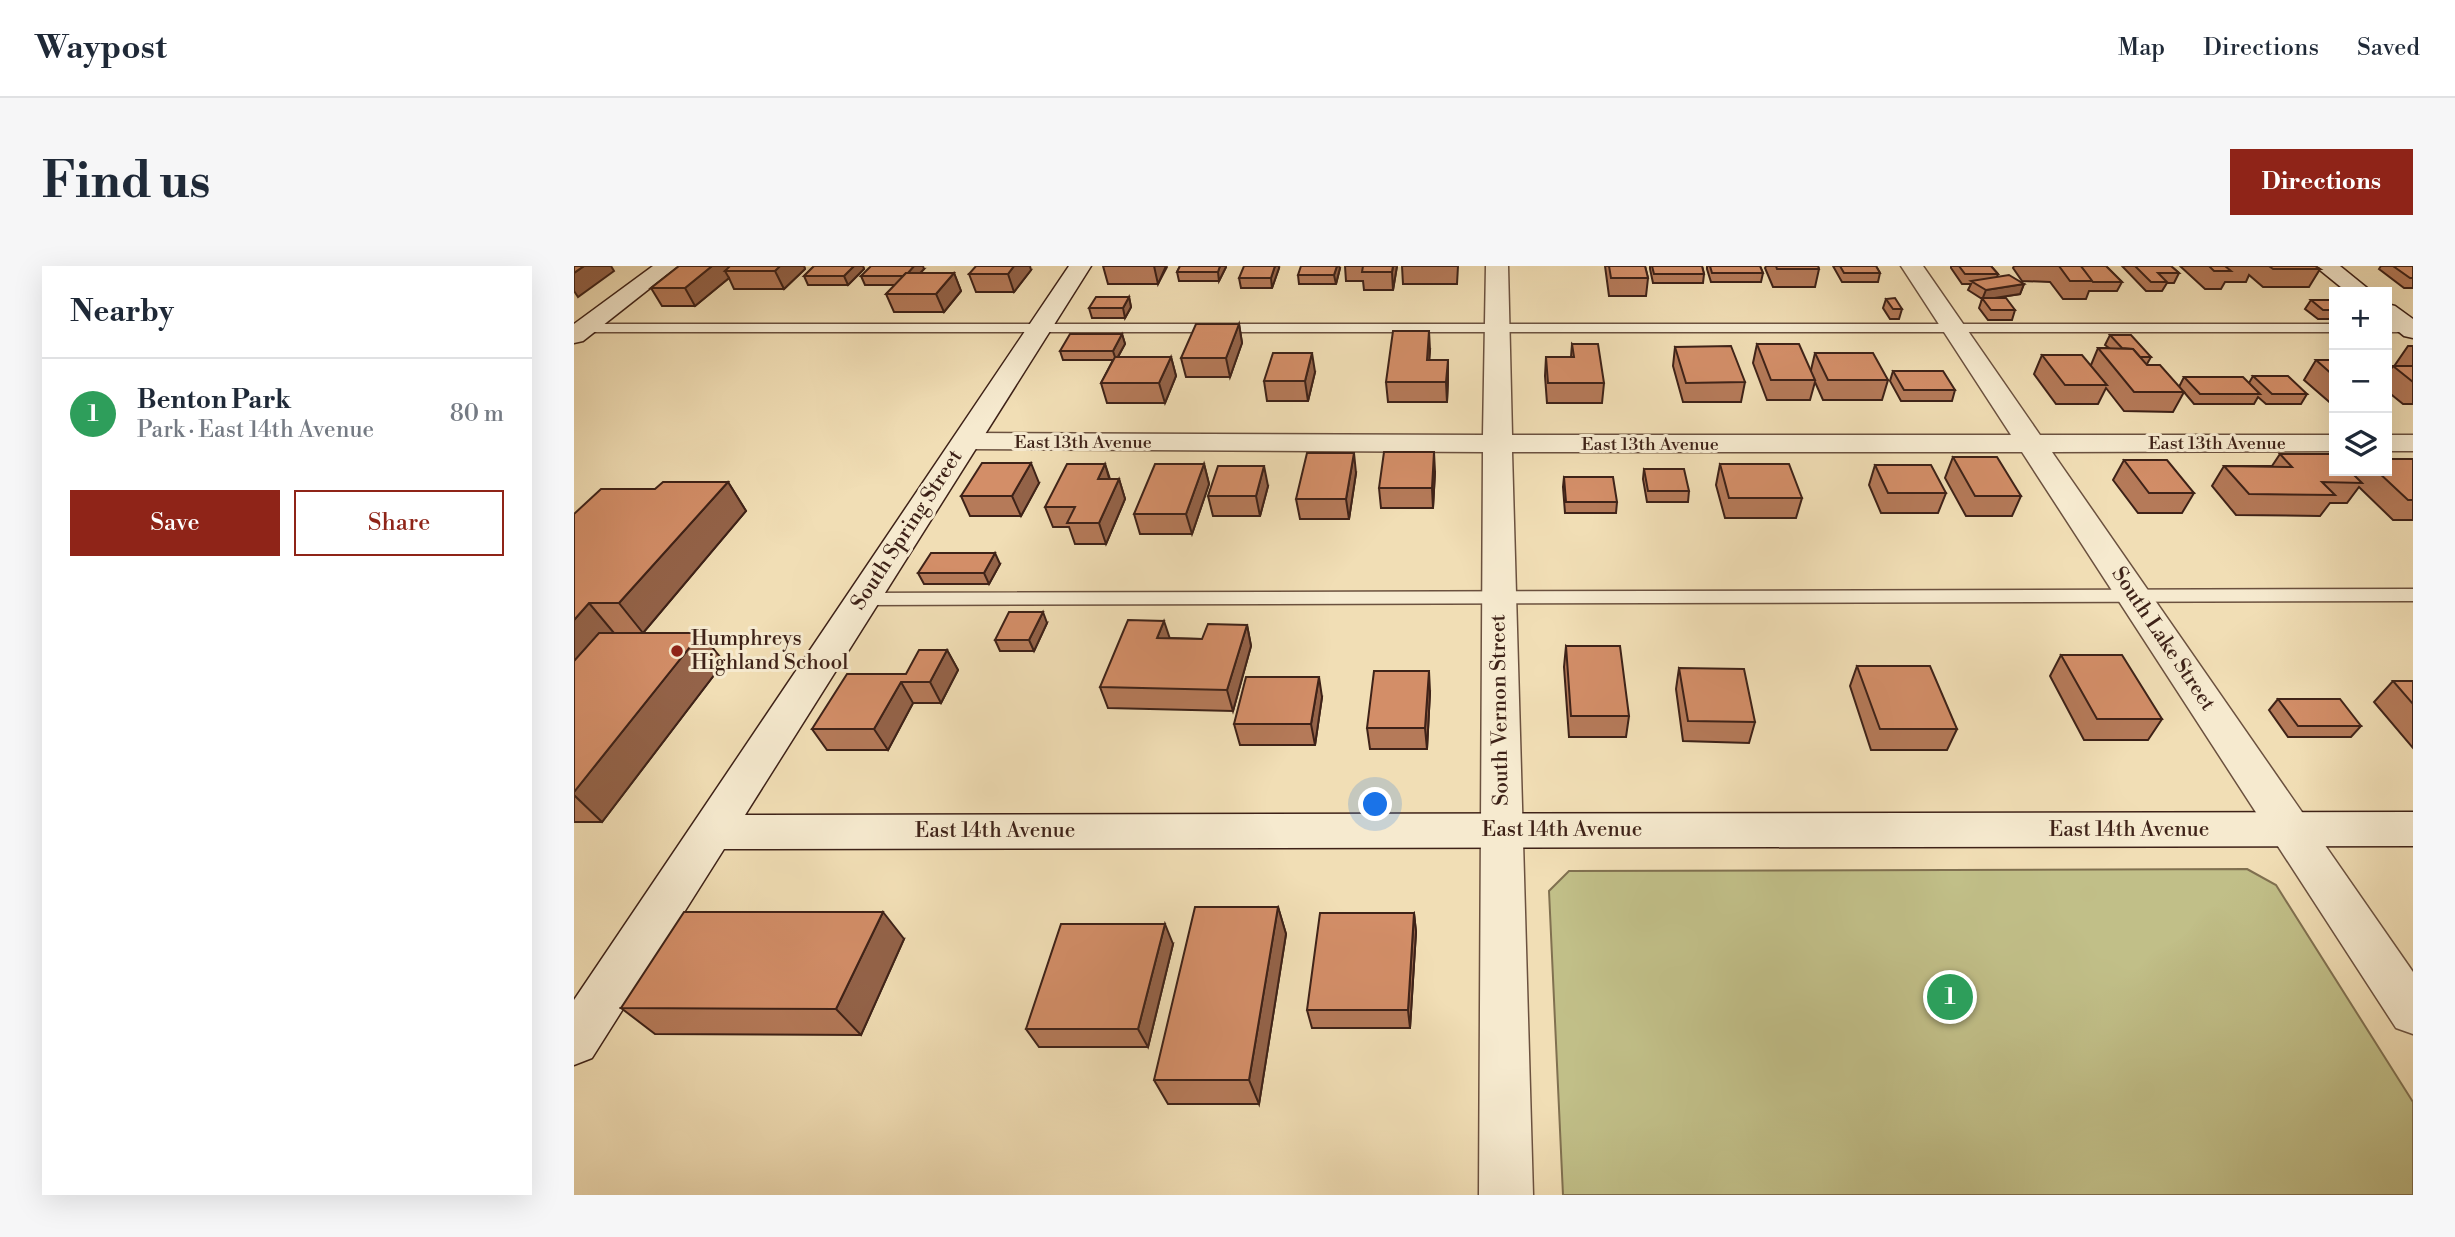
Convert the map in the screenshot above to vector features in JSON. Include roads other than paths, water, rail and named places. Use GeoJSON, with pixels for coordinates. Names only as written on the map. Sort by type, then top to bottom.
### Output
{"type":"FeatureCollection","features":[{"type":"Feature","properties":{"kind":"street"},"geometry":{"type":"LineString","coordinates":[[577,331],[667,266]]}},
{"type":"Feature","properties":{"kind":"street","name":"South Spring Street"},"geometry":{"type":"LineString","coordinates":[[574,1042],[1080,266]]}},
{"type":"Feature","properties":{"kind":"street","name":"South Vernon Street"},"geometry":{"type":"LineString","coordinates":[[1497,266],[1498,596],[1506,1195]]}},
{"type":"Feature","properties":{"kind":"street","name":"South Lake Street"},"geometry":{"type":"LineString","coordinates":[[1912,266],[2413,1012]]}},
{"type":"Feature","properties":{"kind":"street"},"geometry":{"type":"LineString","coordinates":[[2326,266],[2354,287]]}},
{"type":"Feature","properties":{"kind":"street"},"geometry":{"type":"LineString","coordinates":[[2392,316],[2406,329]]}},
{"type":"Feature","properties":{"kind":"street","name":"East 13th Avenue"},"geometry":{"type":"LineString","coordinates":[[966,441],[1497,444],[2329,443]]}},
{"type":"Feature","properties":{"kind":"street"},"geometry":{"type":"LineString","coordinates":[[2392,443],[2413,443]]}},
{"type":"Feature","properties":{"kind":"street","name":"East 14th Avenue"},"geometry":{"type":"LineString","coordinates":[[711,832],[2413,829]]}},
{"type":"Feature","properties":{"kind":"lane"},"geometry":{"type":"LineString","coordinates":[[577,331],[1039,328],[2329,328]]}},
{"type":"Feature","properties":{"kind":"lane"},"geometry":{"type":"LineString","coordinates":[[862,599],[2413,596]]}},
{"type":"Feature","properties":{"kind":"place","name":"Humphreys Highland School"},"geometry":{"type":"Point","coordinates":[677,651]}},
{"type":"Feature","properties":{"kind":"place","name":"Benton Park"},"geometry":{"type":"Point","coordinates":[1950,997]}}]}
